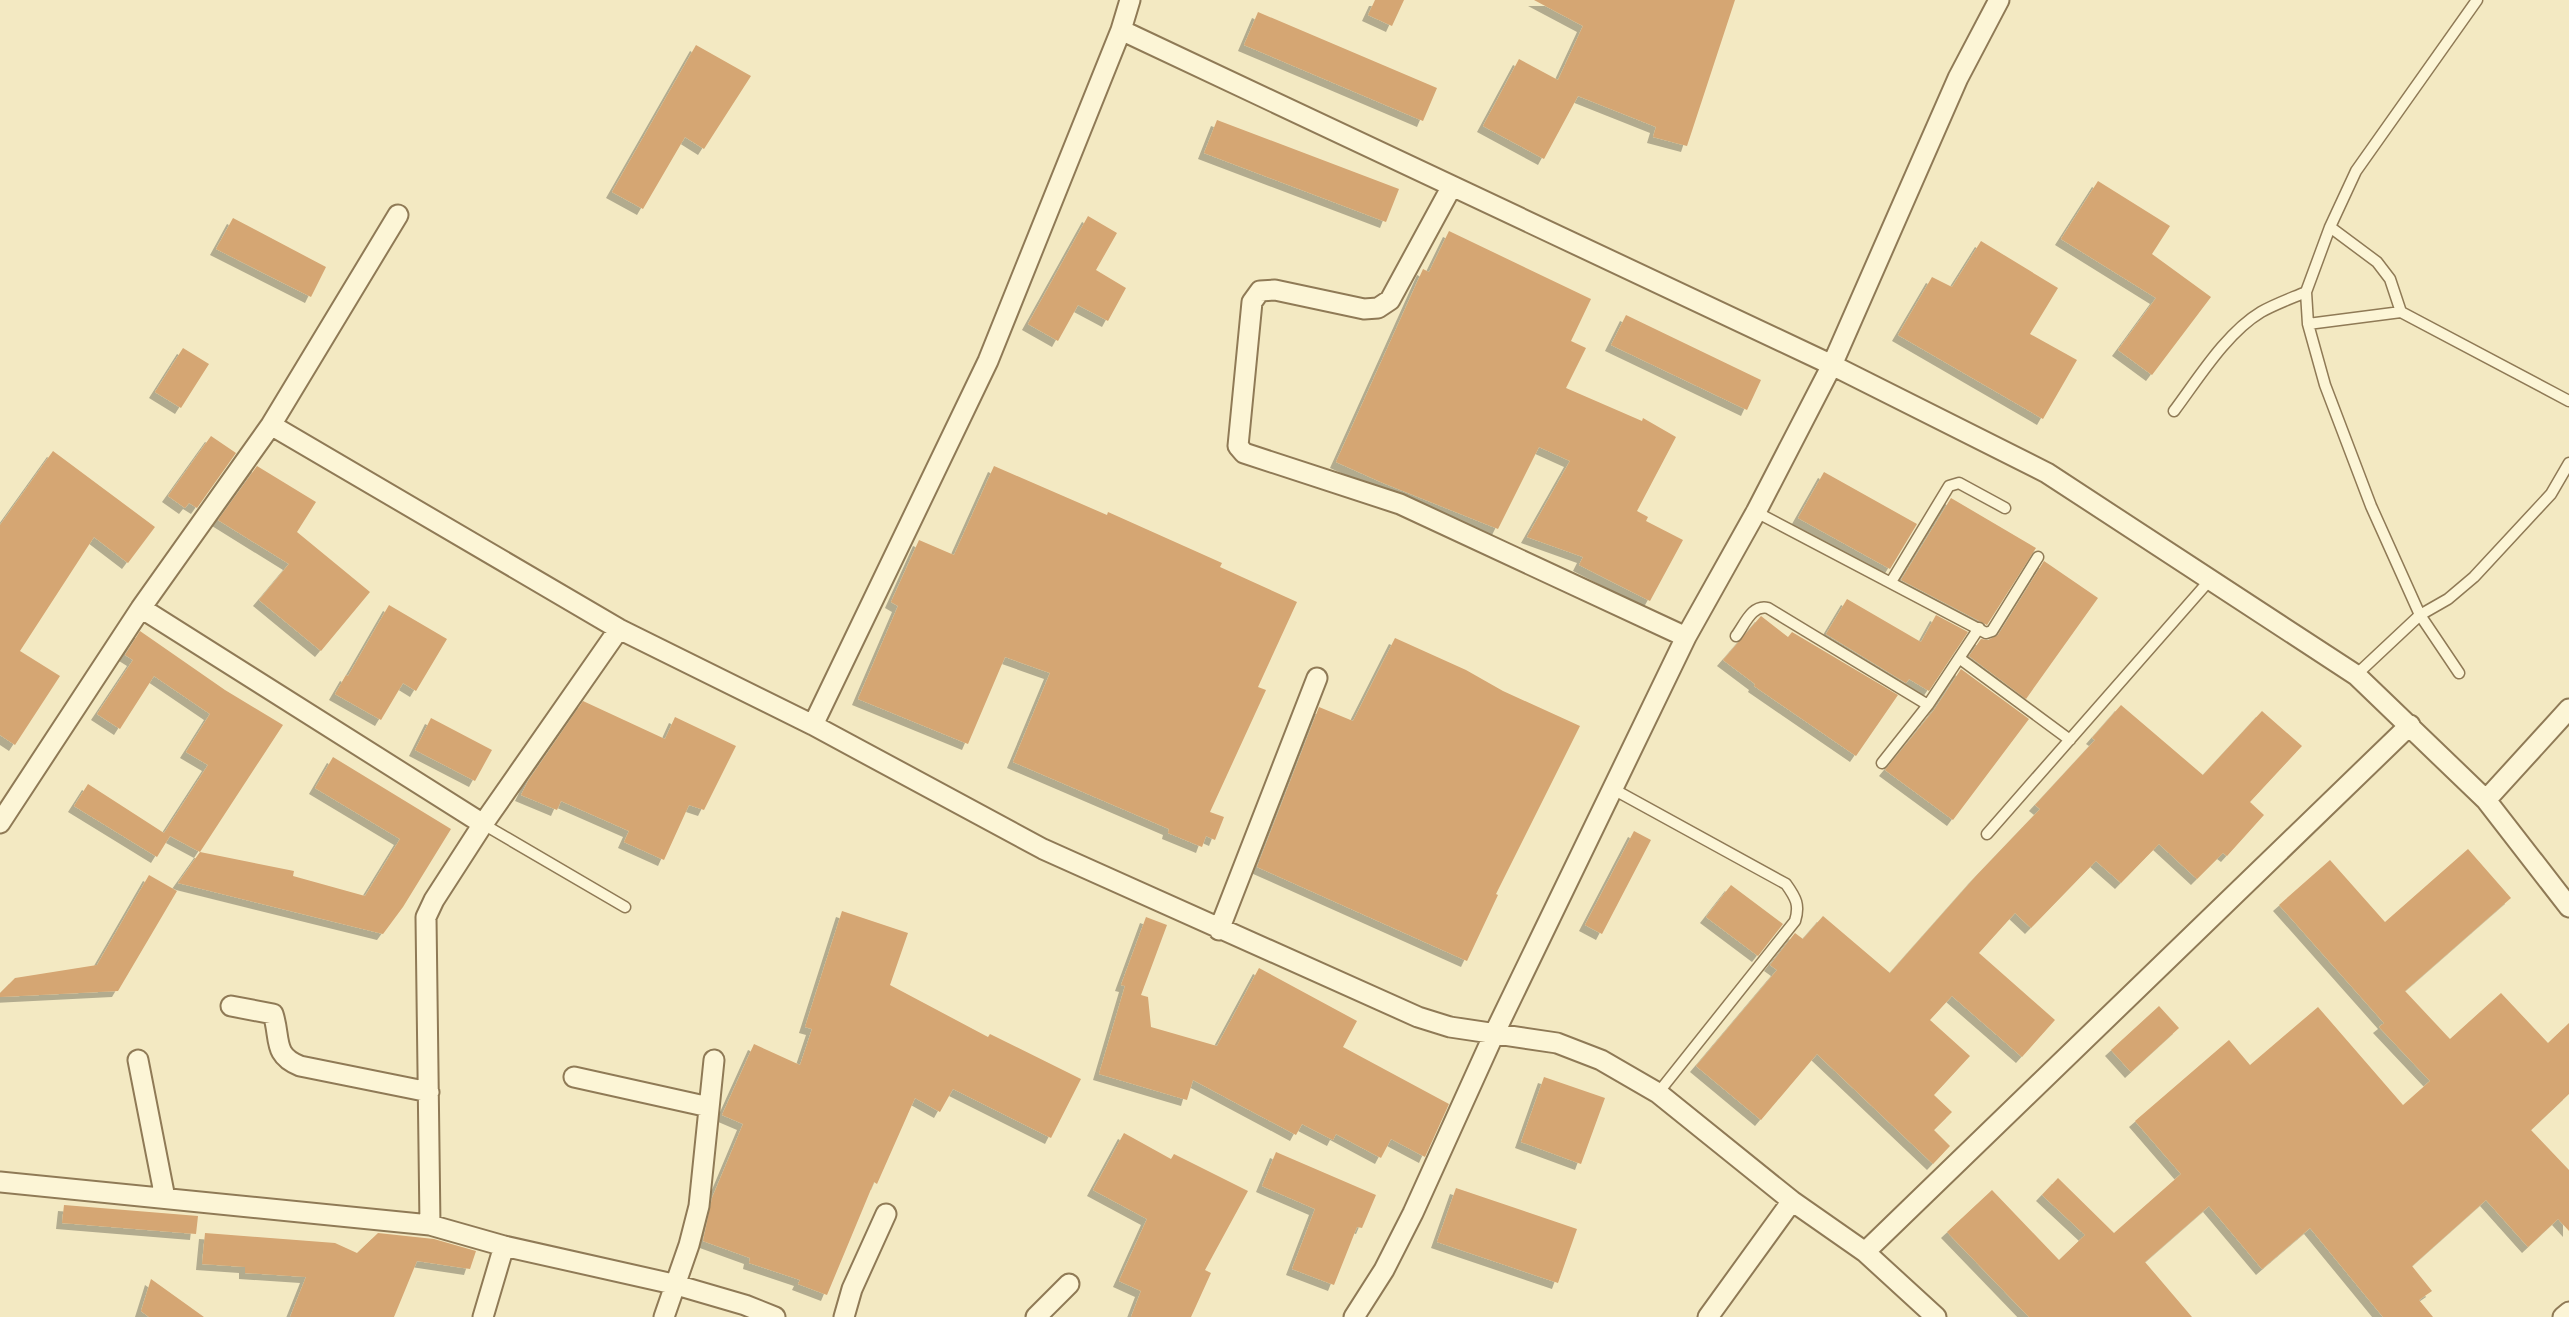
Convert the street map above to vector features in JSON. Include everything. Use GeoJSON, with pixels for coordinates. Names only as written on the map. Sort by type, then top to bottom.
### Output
{"type":"FeatureCollection","features":[{"type":"Feature","properties":{"kind":"street"},"geometry":{"type":"LineString","coordinates":[[813,725],[988,361],[1122,30],[1130,0]]}},
{"type":"Feature","properties":{"kind":"street"},"geometry":{"type":"LineString","coordinates":[[1354,1317],[1384,1270],[1413,1213],[1495,1032],[1686,637],[1756,512],[1832,365],[1958,78],[1999,0]]}},
{"type":"Feature","properties":{"kind":"street"},"geometry":{"type":"LineString","coordinates":[[1122,30],[1832,365],[2047,473],[2356,675],[2486,800],[2569,907]]}},
{"type":"Feature","properties":{"kind":"street"},"geometry":{"type":"LineString","coordinates":[[1451,186],[1390,300],[1378,308],[1364,309],[1275,290],[1260,291],[1252,302],[1238,446],[1244,453],[1400,504],[1686,637]]}},
{"type":"Feature","properties":{"kind":"street"},"geometry":{"type":"LineString","coordinates":[[0,823],[141,608],[271,425],[398,215]]}},
{"type":"Feature","properties":{"kind":"street"},"geometry":{"type":"LineString","coordinates":[[271,425],[619,629],[813,725],[1043,849],[1418,1017],[1450,1027],[1557,1043],[1601,1060],[1658,1093],[1792,1201],[1865,1252],[1936,1317]]}},
{"type":"Feature","properties":{"kind":"street"},"geometry":{"type":"LineString","coordinates":[[141,608],[483,824]]}},
{"type":"Feature","properties":{"kind":"street"},"geometry":{"type":"LineString","coordinates":[[430,1225],[426,917],[483,824],[619,629]]}},
{"type":"Feature","properties":{"kind":"street"},"geometry":{"type":"LineString","coordinates":[[1219,930],[1317,678]]}},
{"type":"Feature","properties":{"kind":"street"},"geometry":{"type":"LineString","coordinates":[[2486,800],[2569,709]]}},
{"type":"Feature","properties":{"kind":"street"},"geometry":{"type":"LineString","coordinates":[[1865,1252],[2410,725]]}},
{"type":"Feature","properties":{"kind":"street"},"geometry":{"type":"LineString","coordinates":[[231,1006],[273,1014],[280,1049],[288,1061],[300,1066],[429,1091]]}},
{"type":"Feature","properties":{"kind":"street"},"geometry":{"type":"LineString","coordinates":[[138,1060],[165,1198]]}},
{"type":"Feature","properties":{"kind":"street"},"geometry":{"type":"LineString","coordinates":[[664,1317],[673,1284],[689,1245],[699,1206],[714,1060]]}},
{"type":"Feature","properties":{"kind":"street"},"geometry":{"type":"LineString","coordinates":[[573,1077],[709,1107]]}},
{"type":"Feature","properties":{"kind":"street"},"geometry":{"type":"LineString","coordinates":[[0,1182],[430,1225],[673,1284],[745,1305],[775,1317]]}},
{"type":"Feature","properties":{"kind":"street"},"geometry":{"type":"LineString","coordinates":[[1708,1317],[1792,1201]]}},
{"type":"Feature","properties":{"kind":"street"},"geometry":{"type":"LineString","coordinates":[[844,1317],[852,1289],[886,1214]]}},
{"type":"Feature","properties":{"kind":"street"},"geometry":{"type":"LineString","coordinates":[[483,1317],[504,1245]]}},
{"type":"Feature","properties":{"kind":"street"},"geometry":{"type":"LineString","coordinates":[[1036,1317],[1069,1284]]}},
{"type":"Feature","properties":{"kind":"street"},"geometry":{"type":"LineString","coordinates":[[2563,1317],[2569,1312]]}},
{"type":"Feature","properties":{"kind":"lane"},"geometry":{"type":"LineString","coordinates":[[2459,673],[2420,615],[2371,506],[2325,385],[2308,324],[2306,292],[2330,227],[2356,172],[2477,0]]}},
{"type":"Feature","properties":{"kind":"lane"},"geometry":{"type":"LineString","coordinates":[[2330,227],[2377,262],[2390,279],[2401,312]]}},
{"type":"Feature","properties":{"kind":"lane"},"geometry":{"type":"LineString","coordinates":[[2174,411],[2230,339],[2246,323],[2306,292]]}},
{"type":"Feature","properties":{"kind":"lane"},"geometry":{"type":"LineString","coordinates":[[2308,324],[2401,312],[2569,401]]}},
{"type":"Feature","properties":{"kind":"lane"},"geometry":{"type":"LineString","coordinates":[[2356,675],[2420,615],[2448,599],[2474,577],[2551,494],[2569,463]]}},
{"type":"Feature","properties":{"kind":"lane"},"geometry":{"type":"LineString","coordinates":[[1891,582],[1949,486],[1959,483],[2005,508]]}},
{"type":"Feature","properties":{"kind":"lane"},"geometry":{"type":"LineString","coordinates":[[1756,512],[1986,632],[1992,631],[2038,557]]}},
{"type":"Feature","properties":{"kind":"lane"},"geometry":{"type":"LineString","coordinates":[[1987,834],[2209,581]]}},
{"type":"Feature","properties":{"kind":"lane"},"geometry":{"type":"LineString","coordinates":[[1736,636],[1755,609],[1761,606],[1768,608],[1928,705]]}},
{"type":"Feature","properties":{"kind":"lane"},"geometry":{"type":"LineString","coordinates":[[1882,763],[1928,705],[1979,628]]}},
{"type":"Feature","properties":{"kind":"lane"},"geometry":{"type":"LineString","coordinates":[[1959,658],[2070,740]]}},
{"type":"Feature","properties":{"kind":"lane"},"geometry":{"type":"LineString","coordinates":[[1613,789],[1786,884],[1796,898],[1798,909],[1795,921],[1658,1093]]}},
{"type":"Feature","properties":{"kind":"lane"},"geometry":{"type":"LineString","coordinates":[[483,824],[625,907]]}},
{"type":"Feature","properties":{"kind":"building"},"geometry":{"type":"Polygon","coordinates":[[[1375,0],[1404,0],[1392,26],[1368,15],[1375,0]]]}},
{"type":"Feature","properties":{"kind":"building"},"geometry":{"type":"Polygon","coordinates":[[[1534,0],[1735,0],[1687,146],[1653,137],[1656,127],[1578,96],[1544,159],[1483,126],[1519,59],[1558,80],[1583,26],[1534,0]]]}},
{"type":"Feature","properties":{"kind":"building"},"geometry":{"type":"Polygon","coordinates":[[[1258,12],[1437,88],[1423,121],[1244,45],[1258,12]]]}},
{"type":"Feature","properties":{"kind":"building"},"geometry":{"type":"Polygon","coordinates":[[[696,45],[751,76],[704,149],[685,137],[643,209],[612,192],[696,45]]]}},
{"type":"Feature","properties":{"kind":"building"},"geometry":{"type":"Polygon","coordinates":[[[1217,120],[1399,189],[1386,222],[1204,153],[1217,120]]]}},
{"type":"Feature","properties":{"kind":"building"},"geometry":{"type":"Polygon","coordinates":[[[2098,181],[2170,226],[2152,254],[2211,297],[2152,375],[2118,350],[2156,298],[2061,239],[2098,181]]]}},
{"type":"Feature","properties":{"kind":"building"},"geometry":{"type":"Polygon","coordinates":[[[1088,216],[1117,233],[1096,270],[1126,288],[1108,321],[1078,305],[1058,341],[1028,324],[1088,216]]]}},
{"type":"Feature","properties":{"kind":"building"},"geometry":{"type":"Polygon","coordinates":[[[233,218],[326,267],[311,297],[216,249],[233,218]]]}},
{"type":"Feature","properties":{"kind":"building"},"geometry":{"type":"Polygon","coordinates":[[[1449,231],[1591,299],[1571,341],[1586,348],[1566,388],[1642,421],[1643,418],[1676,437],[1637,511],[1648,517],[1646,521],[1683,540],[1650,601],[1579,565],[1583,557],[1527,537],[1570,461],[1539,447],[1498,529],[1336,462],[1423,269],[1429,272],[1449,231]]]}},
{"type":"Feature","properties":{"kind":"building"},"geometry":{"type":"Polygon","coordinates":[[[1981,241],[2058,288],[2030,334],[2077,360],[2043,419],[1898,335],[1932,277],[1952,287],[1981,241]]]}},
{"type":"Feature","properties":{"kind":"building"},"geometry":{"type":"Polygon","coordinates":[[[1626,315],[1761,380],[1747,410],[1611,345],[1626,315]]]}},
{"type":"Feature","properties":{"kind":"building"},"geometry":{"type":"Polygon","coordinates":[[[183,348],[209,364],[181,408],[155,392],[183,348]]]}},
{"type":"Feature","properties":{"kind":"building"},"geometry":{"type":"Polygon","coordinates":[[[211,436],[236,453],[197,508],[189,503],[185,508],[168,496],[211,436]]]}},
{"type":"Feature","properties":{"kind":"building"},"geometry":{"type":"Polygon","coordinates":[[[53,451],[155,527],[128,563],[94,537],[20,651],[60,676],[15,745],[0,735],[0,525],[53,451]]]}},
{"type":"Feature","properties":{"kind":"building"},"geometry":{"type":"Polygon","coordinates":[[[257,466],[316,502],[297,532],[370,592],[321,651],[259,600],[289,564],[218,520],[257,466]]]}},
{"type":"Feature","properties":{"kind":"building"},"geometry":{"type":"Polygon","coordinates":[[[994,466],[1107,515],[1108,512],[1222,563],[1220,567],[1297,602],[1258,687],[1266,690],[1210,812],[1224,817],[1215,840],[1206,836],[1202,847],[1168,833],[1169,829],[1013,762],[1050,673],[1005,657],[968,744],[858,699],[898,606],[891,602],[919,540],[954,555],[994,466]]]}},
{"type":"Feature","properties":{"kind":"building"},"geometry":{"type":"Polygon","coordinates":[[[1824,472],[1917,524],[1890,569],[1798,518],[1824,472]]]}},
{"type":"Feature","properties":{"kind":"building"},"geometry":{"type":"Polygon","coordinates":[[[1951,498],[2036,548],[1987,625],[1901,580],[1951,498]]]}},
{"type":"Feature","properties":{"kind":"building"},"geometry":{"type":"Polygon","coordinates":[[[2044,561],[2098,598],[2026,699],[1969,656],[1981,639],[1988,640],[1998,635],[2044,561]]]}},
{"type":"Feature","properties":{"kind":"building"},"geometry":{"type":"Polygon","coordinates":[[[1847,599],[1921,642],[1936,615],[1968,632],[1929,691],[1909,679],[1906,683],[1826,634],[1847,599]]]}},
{"type":"Feature","properties":{"kind":"building"},"geometry":{"type":"Polygon","coordinates":[[[389,605],[447,639],[416,691],[403,683],[381,720],[335,694],[389,605]]]}},
{"type":"Feature","properties":{"kind":"building"},"geometry":{"type":"Polygon","coordinates":[[[1761,616],[1788,637],[1792,632],[1898,695],[1856,756],[1754,686],[1755,684],[1723,660],[1761,616]]]}},
{"type":"Feature","properties":{"kind":"building"},"geometry":{"type":"Polygon","coordinates":[[[140,631],[225,690],[283,725],[200,852],[170,836],[157,857],[74,806],[88,784],[164,833],[208,765],[186,752],[210,714],[154,676],[120,729],[97,714],[133,660],[125,655],[140,631]]]}},
{"type":"Feature","properties":{"kind":"building"},"geometry":{"type":"Polygon","coordinates":[[[1395,638],[1580,726],[1496,894],[1498,895],[1467,961],[1257,867],[1319,707],[1353,721],[1395,638]]]}},
{"type":"Feature","properties":{"kind":"building"},"geometry":{"type":"Polygon","coordinates":[[[1961,669],[2029,719],[1953,820],[1885,770],[1934,710],[1961,669]]]}},
{"type":"Feature","properties":{"kind":"building"},"geometry":{"type":"Polygon","coordinates":[[[583,701],[665,739],[675,717],[736,746],[704,810],[689,805],[664,860],[624,842],[629,831],[561,801],[557,810],[521,795],[583,701]]]}},
{"type":"Feature","properties":{"kind":"building"},"geometry":{"type":"Polygon","coordinates":[[[2121,705],[2203,775],[2262,711],[2302,746],[2250,802],[2264,815],[2227,856],[2223,853],[2197,879],[2159,844],[2121,883],[2096,861],[2031,928],[2015,913],[1979,953],[2055,1020],[2022,1057],[1952,996],[1930,1020],[1970,1056],[1934,1095],[1952,1112],[1934,1130],[1950,1146],[1933,1164],[1817,1054],[1761,1120],[1696,1066],[1777,970],[1770,965],[1795,933],[1803,939],[1823,916],[1890,973],[2040,809],[2035,805],[2095,740],[2092,738],[2121,705]]]}},
{"type":"Feature","properties":{"kind":"building"},"geometry":{"type":"Polygon","coordinates":[[[431,718],[492,750],[475,781],[415,750],[431,718]]]}},
{"type":"Feature","properties":{"kind":"building"},"geometry":{"type":"Polygon","coordinates":[[[333,757],[451,829],[403,907],[383,934],[178,883],[200,852],[294,871],[293,876],[365,896],[400,839],[315,788],[333,757]]]}},
{"type":"Feature","properties":{"kind":"building"},"geometry":{"type":"Polygon","coordinates":[[[1634,831],[1651,840],[1602,934],[1585,925],[1634,831]]]}},
{"type":"Feature","properties":{"kind":"building"},"geometry":{"type":"Polygon","coordinates":[[[2468,849],[2511,898],[2405,991],[2450,1039],[2501,993],[2548,1043],[2569,1023],[2569,1094],[2531,1130],[2569,1170],[2569,1231],[2558,1219],[2528,1247],[2486,1200],[2412,1266],[2432,1291],[2419,1300],[2433,1317],[2383,1317],[2310,1228],[2262,1269],[2209,1206],[2145,1262],[2192,1317],[2029,1317],[1947,1232],[1992,1190],[2059,1260],[2085,1235],[2042,1195],[2058,1178],[2114,1233],[2181,1174],[2135,1121],[2229,1040],[2250,1065],[2318,1007],[2403,1105],[2430,1081],[2379,1027],[2384,1023],[2279,905],[2330,860],[2385,922],[2468,849]]]}},
{"type":"Feature","properties":{"kind":"building"},"geometry":{"type":"Polygon","coordinates":[[[149,875],[177,891],[118,991],[0,997],[0,993],[15,978],[97,965],[149,875]]]}},
{"type":"Feature","properties":{"kind":"building"},"geometry":{"type":"Polygon","coordinates":[[[1731,885],[1783,924],[1758,956],[1706,917],[1731,885]]]}},
{"type":"Feature","properties":{"kind":"building"},"geometry":{"type":"Polygon","coordinates":[[[842,911],[908,933],[890,985],[988,1037],[990,1034],[1081,1079],[1051,1138],[953,1089],[940,1112],[915,1098],[877,1184],[874,1182],[827,1295],[798,1284],[800,1280],[749,1263],[750,1258],[703,1241],[712,1198],[743,1124],[722,1115],[754,1044],[800,1065],[812,1029],[805,1027],[842,911]]]}},
{"type":"Feature","properties":{"kind":"building"},"geometry":{"type":"Polygon","coordinates":[[[1146,917],[1167,925],[1141,995],[1148,997],[1151,1027],[1217,1046],[1259,968],[1357,1021],[1343,1047],[1449,1104],[1425,1157],[1391,1139],[1381,1158],[1336,1134],[1333,1140],[1302,1124],[1296,1135],[1193,1080],[1187,1100],[1099,1074],[1125,986],[1121,985],[1146,917]]]}},
{"type":"Feature","properties":{"kind":"building"},"geometry":{"type":"Polygon","coordinates":[[[2159,1006],[2179,1028],[2131,1072],[2111,1050],[2159,1006]]]}},
{"type":"Feature","properties":{"kind":"building"},"geometry":{"type":"Polygon","coordinates":[[[1544,1077],[1605,1098],[1581,1164],[1521,1142],[1544,1077]]]}},
{"type":"Feature","properties":{"kind":"building"},"geometry":{"type":"Polygon","coordinates":[[[1124,1133],[1171,1159],[1174,1154],[1248,1191],[1205,1270],[1211,1273],[1191,1317],[1131,1317],[1141,1291],[1119,1281],[1147,1219],[1093,1190],[1124,1133]]]}},
{"type":"Feature","properties":{"kind":"building"},"geometry":{"type":"Polygon","coordinates":[[[1276,1152],[1376,1195],[1362,1228],[1357,1227],[1334,1285],[1292,1269],[1315,1209],[1262,1186],[1276,1152]]]}},
{"type":"Feature","properties":{"kind":"building"},"geometry":{"type":"Polygon","coordinates":[[[1456,1188],[1577,1229],[1558,1283],[1437,1242],[1456,1188]]]}},
{"type":"Feature","properties":{"kind":"building"},"geometry":{"type":"Polygon","coordinates":[[[64,1205],[198,1216],[196,1234],[62,1223],[64,1205]]]}},
{"type":"Feature","properties":{"kind":"building"},"geometry":{"type":"Polygon","coordinates":[[[205,1233],[335,1243],[357,1253],[378,1233],[434,1239],[476,1251],[470,1269],[417,1261],[394,1317],[290,1317],[306,1277],[245,1273],[245,1267],[202,1264],[205,1233]]]}},
{"type":"Feature","properties":{"kind":"building"},"geometry":{"type":"Polygon","coordinates":[[[151,1279],[204,1317],[149,1317],[141,1311],[151,1279]]]}}]}
